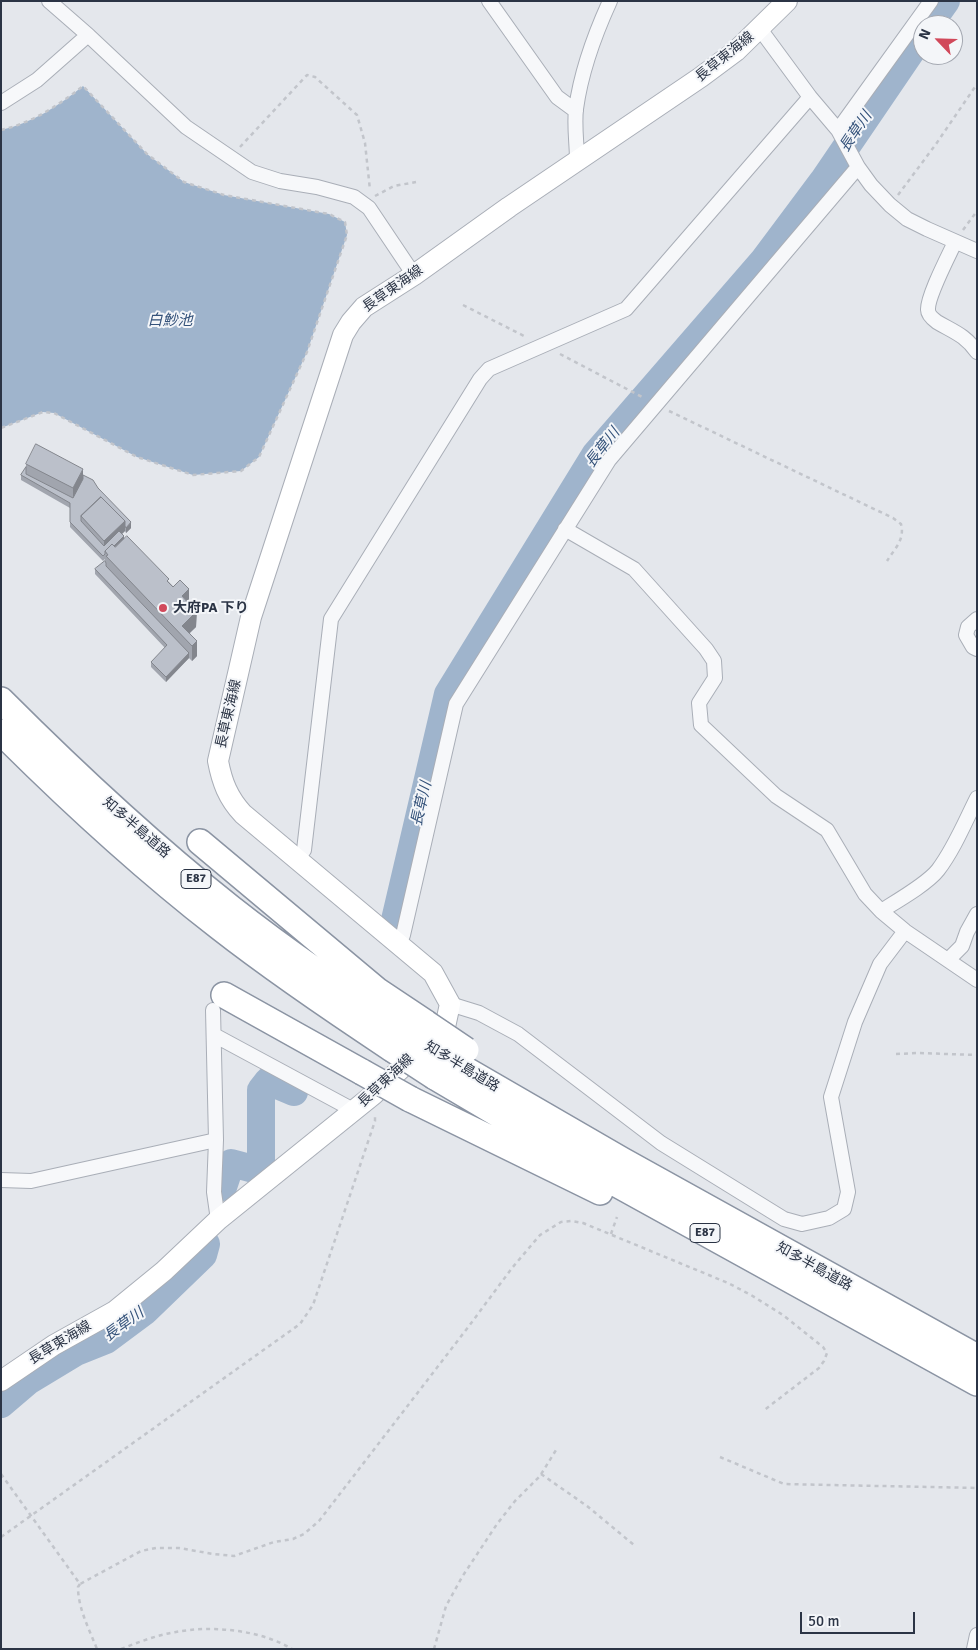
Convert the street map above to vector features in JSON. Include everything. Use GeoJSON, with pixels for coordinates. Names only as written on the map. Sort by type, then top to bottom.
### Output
{"type":"FeatureCollection","features":[{"type":"Feature","properties":{"kind":"highway","name":"知多半島道路"},"geometry":{"type":"LineString","coordinates":[[1,700],[104,800],[231,908],[294,956],[409,1036],[451,1063],[710,1210],[977,1357]]}},
{"type":"Feature","properties":{"kind":"highway","name":"知多半島道路"},"geometry":{"type":"LineString","coordinates":[[1,732],[90,818],[167,885],[282,974],[409,1036]]}},
{"type":"Feature","properties":{"kind":"highway"},"geometry":{"type":"LineString","coordinates":[[200,842],[378,991],[409,1036],[451,1063]]}},
{"type":"Feature","properties":{"kind":"highway"},"geometry":{"type":"LineString","coordinates":[[218,1003],[362,1072],[410,1099],[657,1220],[723,1242]]}},
{"type":"Feature","properties":{"kind":"highway","name":"知多半島道路"},"geometry":{"type":"LineString","coordinates":[[451,1063],[611,1181],[977,1383]]}},
{"type":"Feature","properties":{"kind":"main road","name":"長草東海線"},"geometry":{"type":"LineString","coordinates":[[1,1381],[54,1345],[115,1311],[164,1271],[218,1220],[355,1111],[445,1027],[450,1004],[433,973],[243,814],[233,803],[222,781],[218,761],[251,616],[343,335],[364,307],[414,275],[577,160],[701,77],[736,51],[788,1]]}},
{"type":"Feature","properties":{"kind":"street"},"geometry":{"type":"LineString","coordinates":[[49,1],[186,127],[252,172],[270,178],[317,187],[354,197],[369,208],[414,275]]}},
{"type":"Feature","properties":{"kind":"street"},"geometry":{"type":"LineString","coordinates":[[489,1],[557,97],[576,111]]}},
{"type":"Feature","properties":{"kind":"street"},"geometry":{"type":"LineString","coordinates":[[577,160],[576,111],[583,72],[600,22],[610,1]]}},
{"type":"Feature","properties":{"kind":"street"},"geometry":{"type":"LineString","coordinates":[[838,130],[931,1]]}},
{"type":"Feature","properties":{"kind":"street"},"geometry":{"type":"LineString","coordinates":[[760,29],[810,97],[838,130],[858,167],[871,185],[890,205],[907,219],[977,251]]}},
{"type":"Feature","properties":{"kind":"street"},"geometry":{"type":"LineString","coordinates":[[1,104],[37,80],[88,35]]}},
{"type":"Feature","properties":{"kind":"street"},"geometry":{"type":"LineString","coordinates":[[297,860],[304,850],[331,619],[480,379],[490,369],[626,309],[810,97]]}},
{"type":"Feature","properties":{"kind":"street"},"geometry":{"type":"LineString","coordinates":[[399,944],[404,935],[456,704],[609,460],[858,167]]}},
{"type":"Feature","properties":{"kind":"street"},"geometry":{"type":"LineString","coordinates":[[955,242],[931,296],[928,310],[930,316],[960,334],[977,352]]}},
{"type":"Feature","properties":{"kind":"street"},"geometry":{"type":"LineString","coordinates":[[565,529],[634,569],[706,648],[714,660],[715,678],[699,703],[701,725],[776,796],[827,830],[864,894],[881,911],[904,931],[977,980]]}},
{"type":"Feature","properties":{"kind":"street"},"geometry":{"type":"LineString","coordinates":[[977,619],[968,627],[966,635],[972,647],[977,649]]}},
{"type":"Feature","properties":{"kind":"street"},"geometry":{"type":"LineString","coordinates":[[881,911],[930,878],[938,870],[953,846],[977,798]]}},
{"type":"Feature","properties":{"kind":"street"},"geometry":{"type":"LineString","coordinates":[[948,960],[962,946],[977,914]]}},
{"type":"Feature","properties":{"kind":"street"},"geometry":{"type":"LineString","coordinates":[[450,1004],[479,1013],[518,1034],[661,1143],[784,1218],[802,1224],[829,1218],[844,1209],[848,1192],[831,1097],[855,1022],[880,964],[904,931]]}},
{"type":"Feature","properties":{"kind":"street"},"geometry":{"type":"LineString","coordinates":[[218,1003],[214,1035],[216,1140],[214,1192],[218,1220]]}},
{"type":"Feature","properties":{"kind":"street"},"geometry":{"type":"LineString","coordinates":[[214,1035],[355,1111]]}},
{"type":"Feature","properties":{"kind":"street"},"geometry":{"type":"LineString","coordinates":[[1,1180],[31,1181],[216,1140]]}},
{"type":"Feature","properties":{"kind":"street"},"geometry":{"type":"LineString","coordinates":[[974,1649],[977,1635]]}},
{"type":"Feature","properties":{"kind":"path"},"geometry":{"type":"LineString","coordinates":[[230,157],[307,76],[315,77],[356,115],[365,143],[371,196],[394,186],[416,182]]}},
{"type":"Feature","properties":{"kind":"path"},"geometry":{"type":"LineString","coordinates":[[890,205],[936,144],[977,84]]}},
{"type":"Feature","properties":{"kind":"path"},"geometry":{"type":"LineString","coordinates":[[1,130],[18,126],[59,105],[83,86],[147,154],[184,182],[224,195],[329,214],[345,222],[347,235],[307,352],[259,457],[241,471],[193,475],[137,457],[54,413],[43,412],[1,428]]}},
{"type":"Feature","properties":{"kind":"path"},"geometry":{"type":"LineString","coordinates":[[955,242],[977,211]]}},
{"type":"Feature","properties":{"kind":"path"},"geometry":{"type":"LineString","coordinates":[[463,305],[656,404],[893,518],[901,524],[903,533],[901,540],[887,560]]}},
{"type":"Feature","properties":{"kind":"path"},"geometry":{"type":"LineString","coordinates":[[896,1054],[977,1055]]}},
{"type":"Feature","properties":{"kind":"path"},"geometry":{"type":"LineString","coordinates":[[1,1537],[300,1324],[313,1305],[375,1121],[373,1095]]}},
{"type":"Feature","properties":{"kind":"path"},"geometry":{"type":"LineString","coordinates":[[611,1234],[617,1217]]}},
{"type":"Feature","properties":{"kind":"path"},"geometry":{"type":"LineString","coordinates":[[97,1649],[82,1613],[78,1597],[78,1586],[80,1584],[141,1550],[179,1548],[234,1556],[304,1534],[319,1521],[512,1268],[540,1235],[560,1222],[571,1221],[611,1234],[728,1282],[784,1316],[823,1347],[827,1353],[819,1368],[763,1411]]}},
{"type":"Feature","properties":{"kind":"path"},"geometry":{"type":"LineString","coordinates":[[434,1649],[444,1612],[462,1577],[503,1516],[541,1474],[556,1450]]}},
{"type":"Feature","properties":{"kind":"path"},"geometry":{"type":"LineString","coordinates":[[720,1457],[784,1484],[977,1488]]}},
{"type":"Feature","properties":{"kind":"path"},"geometry":{"type":"LineString","coordinates":[[1,1474],[80,1584]]}},
{"type":"Feature","properties":{"kind":"path"},"geometry":{"type":"LineString","coordinates":[[541,1474],[587,1506],[634,1545]]}},
{"type":"Feature","properties":{"kind":"path"},"geometry":{"type":"LineString","coordinates":[[121,1649],[170,1633],[208,1630],[260,1634],[292,1649]]}},
{"type":"Feature","properties":{"kind":"water","name":"白魦池"},"geometry":{"type":"Polygon","coordinates":[[[83,86],[147,154],[184,182],[224,195],[329,214],[345,222],[347,235],[307,352],[259,457],[241,471],[193,475],[137,457],[54,413],[43,412],[1,428],[1,130],[24,123],[45,113],[83,86]]]}},
{"type":"Feature","properties":{"kind":"building"},"geometry":{"type":"Polygon","coordinates":[[[36,444],[83,469],[73,488],[26,464],[36,444]]]}},
{"type":"Feature","properties":{"kind":"building"},"geometry":{"type":"Polygon","coordinates":[[[26,467],[26,474],[73,498],[83,479],[83,475],[93,480],[98,488],[131,522],[126,528],[125,521],[101,497],[81,516],[81,521],[104,546],[119,531],[124,536],[114,546],[112,544],[103,556],[70,522],[70,503],[21,475],[26,467]]]}},
{"type":"Feature","properties":{"kind":"building"},"geometry":{"type":"Polygon","coordinates":[[[101,497],[125,521],[104,541],[81,516],[101,497]]]}},
{"type":"Feature","properties":{"kind":"building"},"geometry":{"type":"Polygon","coordinates":[[[127,536],[169,579],[167,581],[173,587],[180,580],[189,589],[182,596],[196,612],[182,626],[197,641],[192,646],[106,556],[108,555],[105,551],[112,544],[115,547],[127,536]]]}},
{"type":"Feature","properties":{"kind":"building"},"geometry":{"type":"Polygon","coordinates":[[[105,561],[106,566],[189,653],[166,677],[151,662],[167,645],[95,569],[105,561]]]}},
{"type":"Feature","properties":{"kind":"building"},"geometry":{"type":"Polygon","coordinates":[[[189,603],[197,608],[195,610],[189,603]]]}},
{"type":"Feature","properties":{"kind":"waterway","name":"長草川"},"geometry":{"type":"LineString","coordinates":[[936,15],[946,1]]}},
{"type":"Feature","properties":{"kind":"waterway","name":"長草川"},"geometry":{"type":"LineString","coordinates":[[395,920],[448,694],[595,455],[764,260],[823,181],[913,49]]}},
{"type":"Feature","properties":{"kind":"waterway","name":"長草川"},"geometry":{"type":"LineString","coordinates":[[223,1187],[231,1163],[261,1171],[261,1090],[268,1081],[294,1092]]}},
{"type":"Feature","properties":{"kind":"waterway","name":"長草川"},"geometry":{"type":"LineString","coordinates":[[1,1404],[28,1381],[76,1352],[106,1340],[145,1311],[203,1255],[206,1244]]}},
{"type":"Feature","properties":{"kind":"place","name":"大府PA 下り"},"geometry":{"type":"Point","coordinates":[163,608]}}]}
